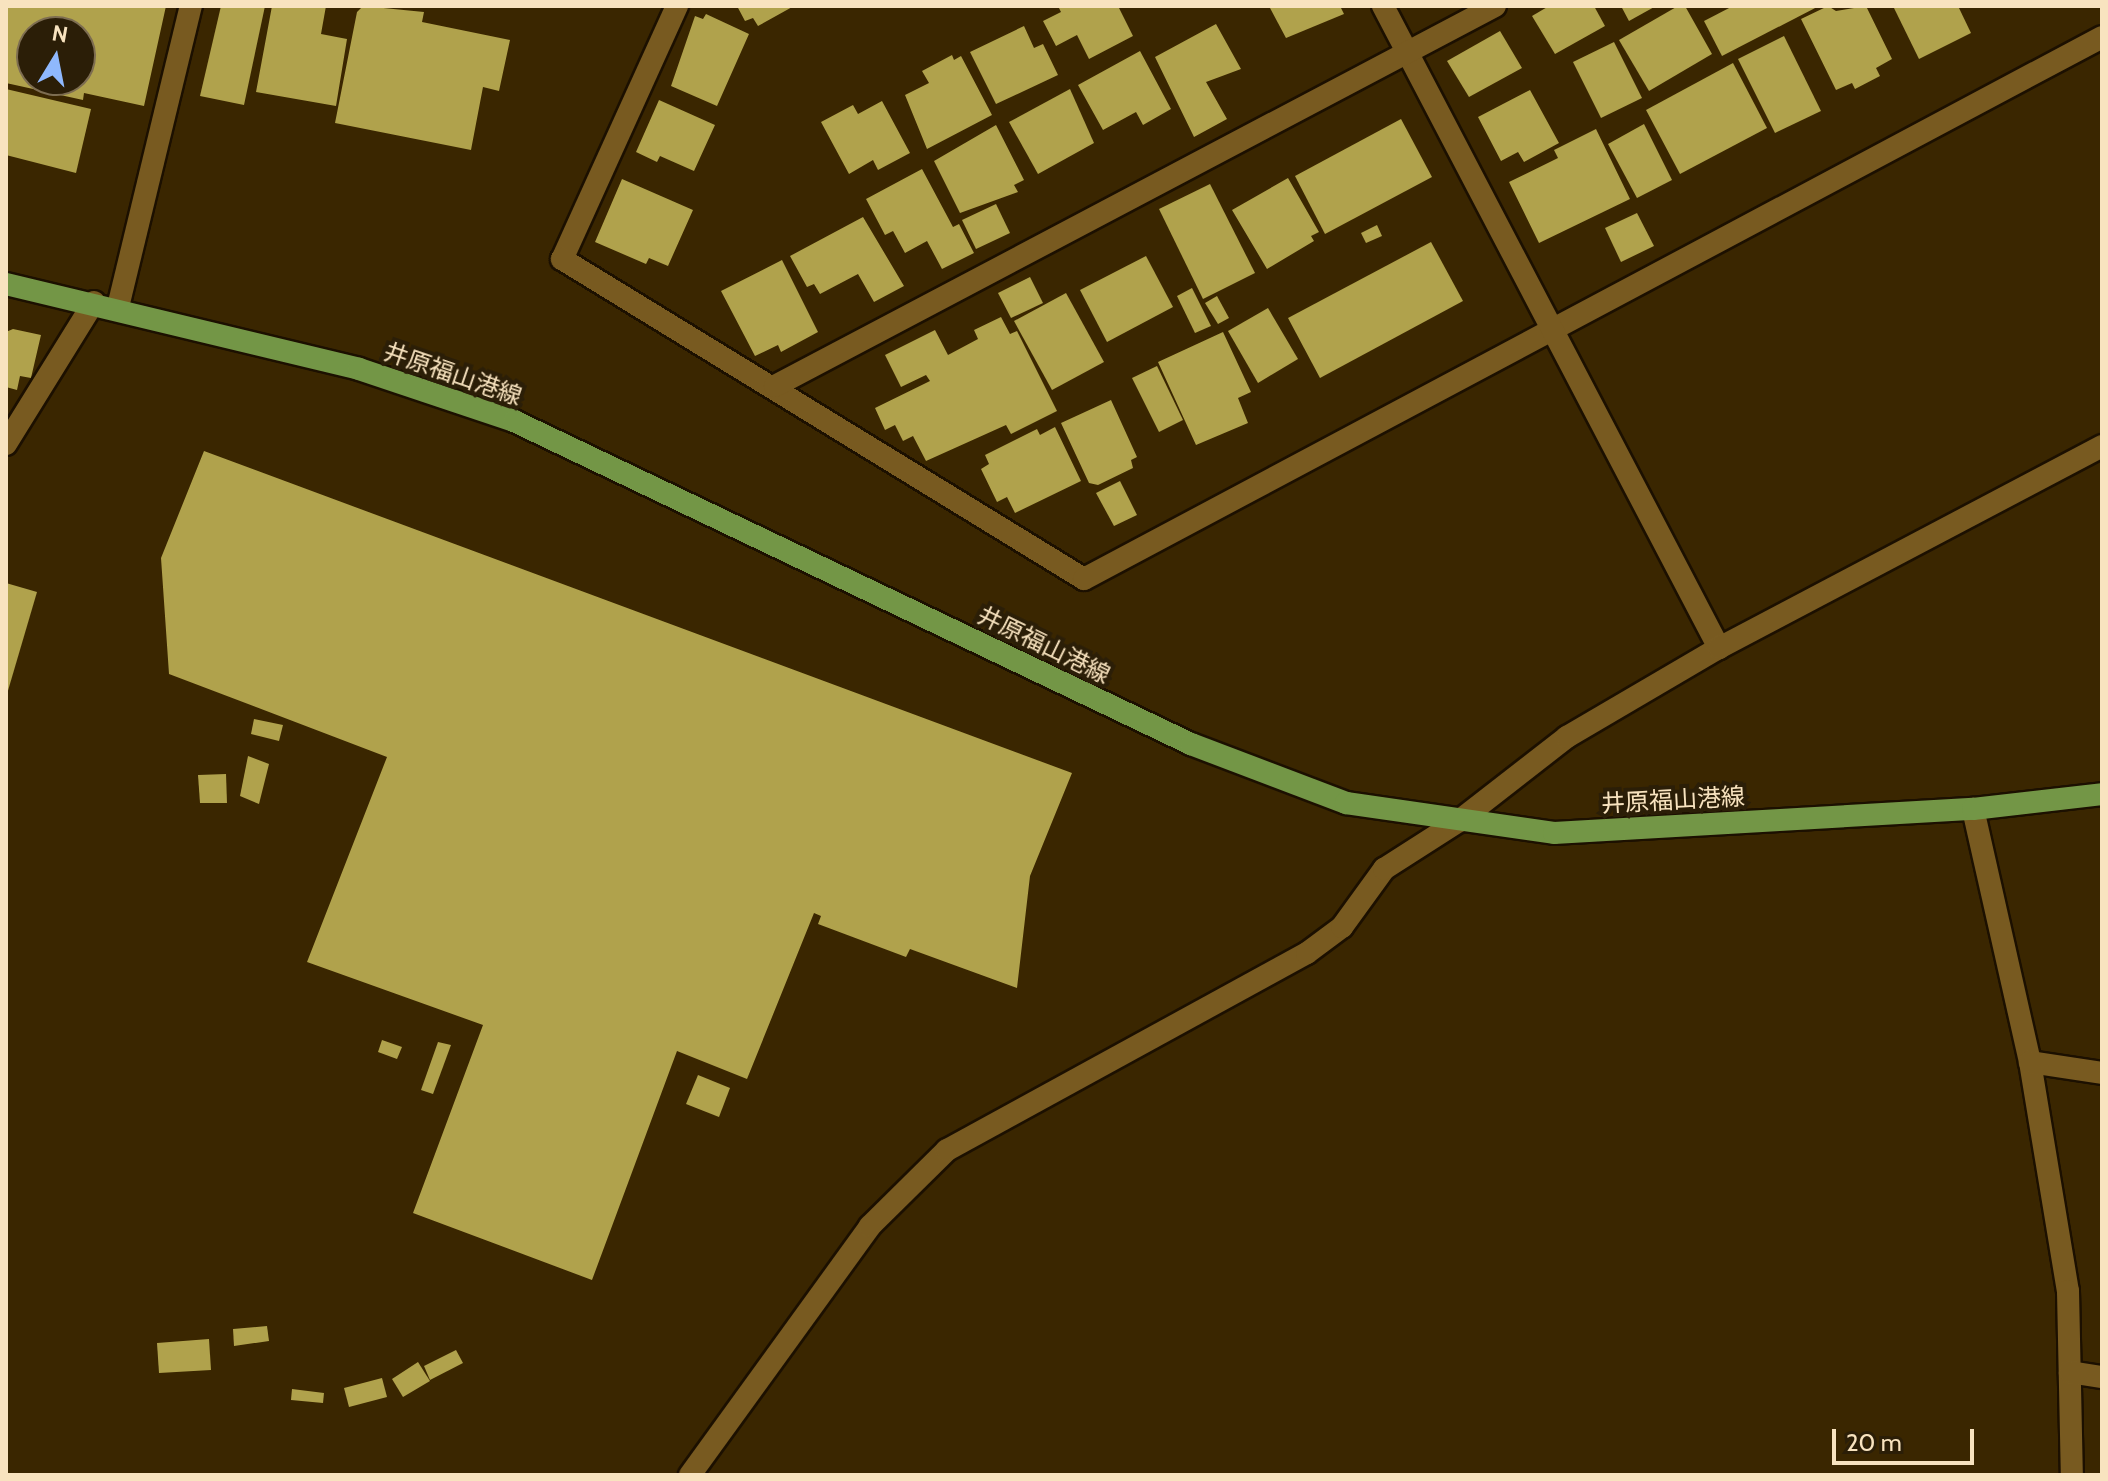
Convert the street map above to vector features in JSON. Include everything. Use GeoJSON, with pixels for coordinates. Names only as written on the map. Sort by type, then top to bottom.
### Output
{"type":"FeatureCollection","features":[{"type":"Feature","properties":{"kind":"main road","name":"井原福山港線"},"geometry":{"type":"LineString","coordinates":[[6,284],[118,307],[359,369],[514,421],[1191,744],[1346,803],[1554,833],[1973,809],[2102,794]]}},
{"type":"Feature","properties":{"kind":"street"},"geometry":{"type":"LineString","coordinates":[[118,307],[191,6]]}},
{"type":"Feature","properties":{"kind":"street"},"geometry":{"type":"LineString","coordinates":[[677,6],[562,259],[775,386],[1084,579],[1552,327],[2102,37]]}},
{"type":"Feature","properties":{"kind":"street"},"geometry":{"type":"LineString","coordinates":[[1383,6],[1719,648]]}},
{"type":"Feature","properties":{"kind":"street"},"geometry":{"type":"LineString","coordinates":[[775,386],[1495,6]]}},
{"type":"Feature","properties":{"kind":"street"},"geometry":{"type":"LineString","coordinates":[[6,444],[94,302]]}},
{"type":"Feature","properties":{"kind":"street"},"geometry":{"type":"LineString","coordinates":[[690,1475],[870,1226],[947,1150],[1307,953],[1342,927],[1384,869],[1459,821],[1567,737],[1719,648],[2102,446]]}},
{"type":"Feature","properties":{"kind":"street"},"geometry":{"type":"LineString","coordinates":[[1973,809],[2030,1062],[2068,1291],[2072,1475]]}},
{"type":"Feature","properties":{"kind":"street"},"geometry":{"type":"LineString","coordinates":[[2030,1062],[2102,1073]]}},
{"type":"Feature","properties":{"kind":"street"},"geometry":{"type":"LineString","coordinates":[[2070,1372],[2102,1377]]}},
{"type":"Feature","properties":{"kind":"building"},"geometry":{"type":"Polygon","coordinates":[[[6,6],[166,6],[144,106],[96,96],[96,16],[16,16],[16,85],[6,83],[6,6]]]}},
{"type":"Feature","properties":{"kind":"building"},"geometry":{"type":"Polygon","coordinates":[[[221,6],[265,6],[244,105],[200,96],[221,6]]]}},
{"type":"Feature","properties":{"kind":"building"},"geometry":{"type":"Polygon","coordinates":[[[272,6],[326,6],[321,34],[347,39],[336,106],[256,92],[272,6]]]}},
{"type":"Feature","properties":{"kind":"building"},"geometry":{"type":"Polygon","coordinates":[[[363,6],[424,12],[422,22],[510,40],[499,91],[483,87],[471,150],[335,123],[357,12],[363,6]]]}},
{"type":"Feature","properties":{"kind":"building"},"geometry":{"type":"Polygon","coordinates":[[[737,6],[794,6],[758,26],[753,18],[745,21],[737,6]]]}},
{"type":"Feature","properties":{"kind":"building"},"geometry":{"type":"Polygon","coordinates":[[[1058,6],[1118,6],[1133,36],[1089,59],[1077,35],[1056,46],[1043,21],[1061,12],[1058,6]]]}},
{"type":"Feature","properties":{"kind":"building"},"geometry":{"type":"Polygon","coordinates":[[[1269,6],[1340,6],[1344,14],[1286,38],[1269,6]]]}},
{"type":"Feature","properties":{"kind":"building"},"geometry":{"type":"Polygon","coordinates":[[[1549,6],[1594,6],[1605,26],[1555,54],[1532,16],[1549,6]]]}},
{"type":"Feature","properties":{"kind":"building"},"geometry":{"type":"Polygon","coordinates":[[[1621,6],[1656,6],[1629,21],[1621,6]]]}},
{"type":"Feature","properties":{"kind":"building"},"geometry":{"type":"Polygon","coordinates":[[[1678,6],[1685,6],[1712,54],[1649,91],[1619,40],[1678,6]]]}},
{"type":"Feature","properties":{"kind":"building"},"geometry":{"type":"Polygon","coordinates":[[[1733,6],[1819,6],[1722,56],[1704,21],[1733,6]]]}},
{"type":"Feature","properties":{"kind":"building"},"geometry":{"type":"Polygon","coordinates":[[[1828,6],[1836,11],[1866,6],[1892,59],[1876,68],[1880,76],[1855,89],[1852,83],[1836,90],[1801,19],[1828,6]]]}},
{"type":"Feature","properties":{"kind":"building"},"geometry":{"type":"Polygon","coordinates":[[[1893,6],[1958,6],[1971,33],[1919,59],[1893,6]]]}},
{"type":"Feature","properties":{"kind":"building"},"geometry":{"type":"Polygon","coordinates":[[[706,14],[749,34],[717,106],[671,86],[695,16],[703,19],[706,14]]]}},
{"type":"Feature","properties":{"kind":"building"},"geometry":{"type":"Polygon","coordinates":[[[1216,24],[1241,69],[1206,82],[1227,119],[1194,137],[1155,57],[1216,24]]]}},
{"type":"Feature","properties":{"kind":"building"},"geometry":{"type":"Polygon","coordinates":[[[1024,26],[1034,48],[1043,44],[1058,75],[996,104],[970,52],[1024,26]]]}},
{"type":"Feature","properties":{"kind":"building"},"geometry":{"type":"Polygon","coordinates":[[[1500,31],[1522,68],[1469,97],[1447,61],[1500,31]]]}},
{"type":"Feature","properties":{"kind":"building"},"geometry":{"type":"Polygon","coordinates":[[[1784,36],[1821,111],[1775,133],[1738,59],[1784,36]]]}},
{"type":"Feature","properties":{"kind":"building"},"geometry":{"type":"Polygon","coordinates":[[[1614,42],[1642,98],[1601,118],[1573,62],[1614,42]]]}},
{"type":"Feature","properties":{"kind":"building"},"geometry":{"type":"Polygon","coordinates":[[[1140,51],[1171,109],[1143,125],[1136,112],[1103,130],[1078,85],[1140,51]]]}},
{"type":"Feature","properties":{"kind":"building"},"geometry":{"type":"Polygon","coordinates":[[[952,55],[954,60],[961,56],[992,115],[927,149],[905,95],[929,83],[922,71],[952,55]]]}},
{"type":"Feature","properties":{"kind":"building"},"geometry":{"type":"Polygon","coordinates":[[[1733,63],[1767,128],[1680,174],[1646,110],[1733,63]]]}},
{"type":"Feature","properties":{"kind":"building"},"geometry":{"type":"Polygon","coordinates":[[[6,89],[16,91],[16,96],[36,96],[91,109],[76,173],[6,155],[6,89]]]}},
{"type":"Feature","properties":{"kind":"building"},"geometry":{"type":"Polygon","coordinates":[[[1070,89],[1094,143],[1038,174],[1009,122],[1070,89]]]}},
{"type":"Feature","properties":{"kind":"building"},"geometry":{"type":"Polygon","coordinates":[[[1530,90],[1559,143],[1524,162],[1518,152],[1501,161],[1478,117],[1530,90]]]}},
{"type":"Feature","properties":{"kind":"building"},"geometry":{"type":"Polygon","coordinates":[[[659,100],[715,125],[694,171],[660,156],[657,162],[636,152],[659,100]]]}},
{"type":"Feature","properties":{"kind":"building"},"geometry":{"type":"Polygon","coordinates":[[[882,101],[910,153],[878,170],[873,160],[849,174],[821,122],[853,105],[858,114],[882,101]]]}},
{"type":"Feature","properties":{"kind":"building"},"geometry":{"type":"Polygon","coordinates":[[[1401,119],[1432,177],[1325,234],[1295,176],[1401,119]]]}},
{"type":"Feature","properties":{"kind":"building"},"geometry":{"type":"Polygon","coordinates":[[[1644,124],[1672,180],[1637,198],[1608,144],[1644,124]]]}},
{"type":"Feature","properties":{"kind":"building"},"geometry":{"type":"Polygon","coordinates":[[[996,125],[1024,180],[1014,185],[1018,192],[960,213],[934,161],[996,125]]]}},
{"type":"Feature","properties":{"kind":"building"},"geometry":{"type":"Polygon","coordinates":[[[1596,129],[1630,199],[1539,243],[1509,182],[1558,158],[1554,150],[1596,129]]]}},
{"type":"Feature","properties":{"kind":"building"},"geometry":{"type":"Polygon","coordinates":[[[922,169],[953,227],[959,224],[974,253],[942,269],[927,241],[905,253],[893,231],[885,235],[866,199],[922,169]]]}},
{"type":"Feature","properties":{"kind":"building"},"geometry":{"type":"Polygon","coordinates":[[[1288,178],[1319,232],[1311,236],[1314,241],[1267,269],[1232,210],[1288,178]]]}},
{"type":"Feature","properties":{"kind":"building"},"geometry":{"type":"Polygon","coordinates":[[[622,179],[693,210],[668,266],[649,258],[646,264],[595,242],[622,179]]]}},
{"type":"Feature","properties":{"kind":"building"},"geometry":{"type":"Polygon","coordinates":[[[1210,184],[1255,273],[1203,299],[1159,209],[1210,184]]]}},
{"type":"Feature","properties":{"kind":"building"},"geometry":{"type":"Polygon","coordinates":[[[996,204],[1010,233],[976,249],[962,220],[996,204]]]}},
{"type":"Feature","properties":{"kind":"building"},"geometry":{"type":"Polygon","coordinates":[[[1637,213],[1654,246],[1621,262],[1605,228],[1637,213]]]}},
{"type":"Feature","properties":{"kind":"building"},"geometry":{"type":"Polygon","coordinates":[[[863,217],[904,286],[874,302],[858,274],[820,294],[814,284],[807,287],[790,256],[863,217]]]}},
{"type":"Feature","properties":{"kind":"building"},"geometry":{"type":"Polygon","coordinates":[[[1377,225],[1382,236],[1366,243],[1361,233],[1377,225]]]}},
{"type":"Feature","properties":{"kind":"building"},"geometry":{"type":"Polygon","coordinates":[[[1431,242],[1463,301],[1320,378],[1288,318],[1431,242]]]}},
{"type":"Feature","properties":{"kind":"building"},"geometry":{"type":"Polygon","coordinates":[[[1146,256],[1173,307],[1107,342],[1080,290],[1146,256]]]}},
{"type":"Feature","properties":{"kind":"building"},"geometry":{"type":"Polygon","coordinates":[[[782,260],[818,332],[781,352],[778,345],[755,356],[721,291],[782,260]]]}},
{"type":"Feature","properties":{"kind":"building"},"geometry":{"type":"Polygon","coordinates":[[[1030,277],[1043,303],[1011,318],[998,293],[1030,277]]]}},
{"type":"Feature","properties":{"kind":"building"},"geometry":{"type":"Polygon","coordinates":[[[1192,288],[1211,326],[1195,333],[1177,296],[1192,288]]]}},
{"type":"Feature","properties":{"kind":"building"},"geometry":{"type":"Polygon","coordinates":[[[1066,293],[1104,362],[1052,390],[1014,321],[1066,293]]]}},
{"type":"Feature","properties":{"kind":"building"},"geometry":{"type":"Polygon","coordinates":[[[1217,296],[1229,318],[1218,324],[1205,303],[1217,296]]]}},
{"type":"Feature","properties":{"kind":"building"},"geometry":{"type":"Polygon","coordinates":[[[1268,308],[1298,359],[1258,383],[1228,331],[1268,308]]]}},
{"type":"Feature","properties":{"kind":"building"},"geometry":{"type":"Polygon","coordinates":[[[1001,317],[1010,334],[1017,331],[1057,411],[1011,434],[1006,425],[926,461],[913,436],[903,441],[895,425],[885,430],[875,408],[930,381],[926,375],[901,387],[885,355],[935,330],[948,355],[978,339],[974,330],[1001,317]]]}},
{"type":"Feature","properties":{"kind":"building"},"geometry":{"type":"Polygon","coordinates":[[[13,329],[41,335],[31,378],[20,376],[17,390],[6,387],[6,332],[13,329]]]}},
{"type":"Feature","properties":{"kind":"building"},"geometry":{"type":"Polygon","coordinates":[[[1223,332],[1251,392],[1238,398],[1248,423],[1196,445],[1158,362],[1223,332]]]}},
{"type":"Feature","properties":{"kind":"building"},"geometry":{"type":"Polygon","coordinates":[[[1157,366],[1183,420],[1159,432],[1132,378],[1157,366]]]}},
{"type":"Feature","properties":{"kind":"building"},"geometry":{"type":"Polygon","coordinates":[[[1111,400],[1137,457],[1131,460],[1133,468],[1098,485],[1089,483],[1061,423],[1111,400]]]}},
{"type":"Feature","properties":{"kind":"building"},"geometry":{"type":"Polygon","coordinates":[[[1055,427],[1081,481],[1015,513],[1007,497],[997,502],[981,469],[989,464],[985,455],[1037,429],[1040,435],[1055,427]]]}},
{"type":"Feature","properties":{"kind":"building"},"geometry":{"type":"Polygon","coordinates":[[[204,451],[1072,773],[1030,876],[1017,988],[910,949],[906,957],[818,924],[821,916],[814,913],[747,1079],[677,1051],[592,1280],[413,1213],[483,1025],[307,962],[387,757],[169,674],[161,558],[204,451]]]}},
{"type":"Feature","properties":{"kind":"building"},"geometry":{"type":"Polygon","coordinates":[[[1120,481],[1137,515],[1114,526],[1096,493],[1120,481]]]}},
{"type":"Feature","properties":{"kind":"building"},"geometry":{"type":"Polygon","coordinates":[[[6,583],[37,592],[7,694],[6,693],[6,583]]]}},
{"type":"Feature","properties":{"kind":"building"},"geometry":{"type":"Polygon","coordinates":[[[254,719],[283,725],[279,741],[251,734],[254,719]]]}},
{"type":"Feature","properties":{"kind":"building"},"geometry":{"type":"Polygon","coordinates":[[[248,756],[269,764],[259,804],[240,796],[248,756]]]}},
{"type":"Feature","properties":{"kind":"building"},"geometry":{"type":"Polygon","coordinates":[[[226,774],[227,803],[200,803],[198,775],[226,774]]]}},
{"type":"Feature","properties":{"kind":"building"},"geometry":{"type":"Polygon","coordinates":[[[382,1040],[402,1047],[397,1059],[378,1052],[382,1040]]]}},
{"type":"Feature","properties":{"kind":"building"},"geometry":{"type":"Polygon","coordinates":[[[438,1042],[451,1045],[433,1094],[421,1090],[438,1042]]]}},
{"type":"Feature","properties":{"kind":"building"},"geometry":{"type":"Polygon","coordinates":[[[698,1075],[730,1088],[719,1117],[686,1104],[698,1075]]]}},
{"type":"Feature","properties":{"kind":"building"},"geometry":{"type":"Polygon","coordinates":[[[267,1326],[269,1341],[234,1346],[233,1329],[267,1326]]]}},
{"type":"Feature","properties":{"kind":"building"},"geometry":{"type":"Polygon","coordinates":[[[209,1339],[211,1370],[159,1373],[157,1343],[209,1339]]]}},
{"type":"Feature","properties":{"kind":"building"},"geometry":{"type":"Polygon","coordinates":[[[456,1350],[463,1363],[430,1380],[424,1366],[456,1350]]]}},
{"type":"Feature","properties":{"kind":"building"},"geometry":{"type":"Polygon","coordinates":[[[418,1362],[430,1381],[403,1397],[392,1379],[418,1362]]]}},
{"type":"Feature","properties":{"kind":"building"},"geometry":{"type":"Polygon","coordinates":[[[382,1378],[387,1397],[349,1407],[344,1388],[382,1378]]]}},
{"type":"Feature","properties":{"kind":"building"},"geometry":{"type":"Polygon","coordinates":[[[292,1389],[324,1393],[323,1403],[291,1400],[292,1389]]]}}]}
